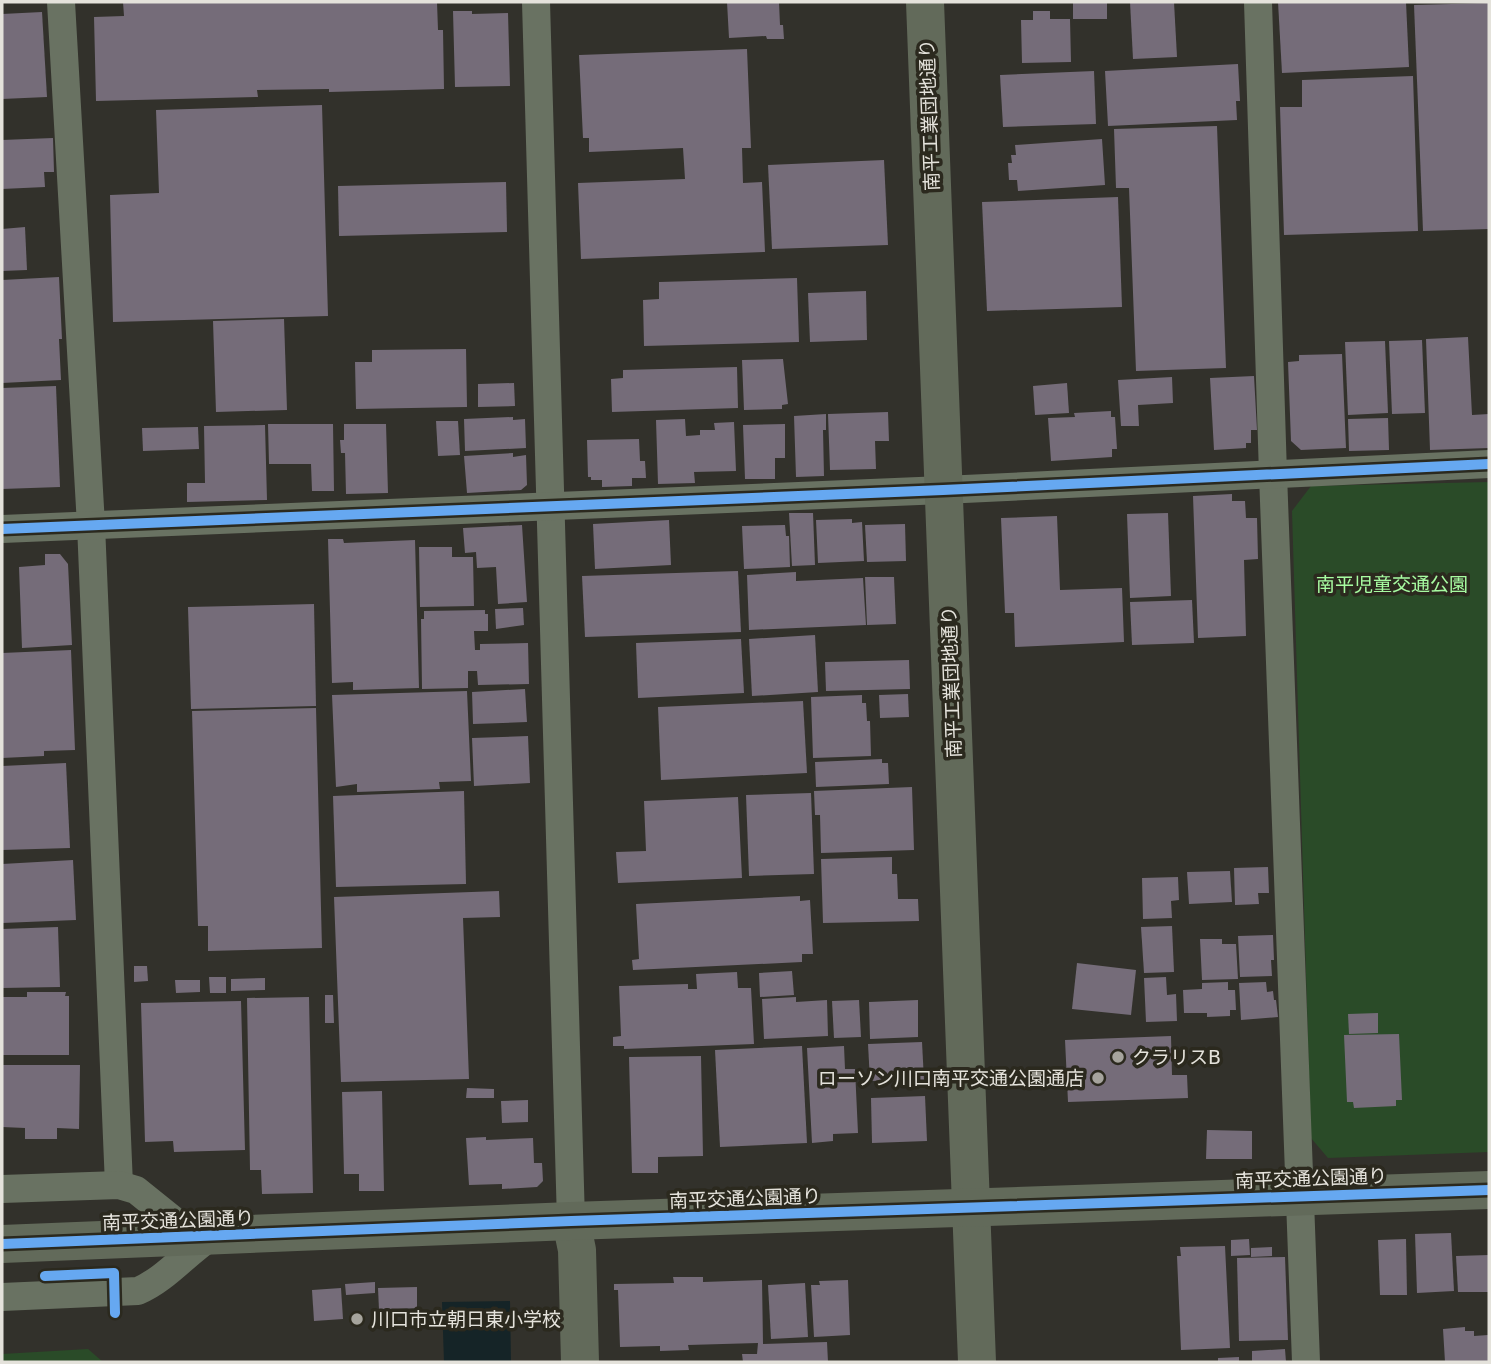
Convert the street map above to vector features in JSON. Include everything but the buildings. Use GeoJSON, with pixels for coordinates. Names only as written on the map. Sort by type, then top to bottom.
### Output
{"type":"FeatureCollection","features":[{"type":"Feature","properties":{"kind":"street"},"geometry":{"type":"LineString","coordinates":[[61,2],[90,526],[120,1185]]}},
{"type":"Feature","properties":{"kind":"street"},"geometry":{"type":"LineString","coordinates":[[536,2],[571,1221],[577,1250],[580,1362]]}},
{"type":"Feature","properties":{"kind":"street","name":"南平工業団地通り"},"geometry":{"type":"LineString","coordinates":[[925,2],[977,1362]]}},
{"type":"Feature","properties":{"kind":"street"},"geometry":{"type":"LineString","coordinates":[[1258,2],[1306,1362]]}},
{"type":"Feature","properties":{"kind":"street"},"geometry":{"type":"LineString","coordinates":[[2,529],[943,490],[1489,464]]}},
{"type":"Feature","properties":{"kind":"street"},"geometry":{"type":"LineString","coordinates":[[2,1189],[120,1185],[136,1190],[182,1227],[207,1236],[154,1285],[138,1292],[2,1297]]}},
{"type":"Feature","properties":{"kind":"street","name":"南平交通公園通り"},"geometry":{"type":"LineString","coordinates":[[2,1244],[1489,1189]]}},
{"type":"Feature","properties":{"kind":"green space","name":"南平児童交通公園"},"geometry":{"type":"Polygon","coordinates":[[[1489,482],[1489,1152],[1328,1158],[1311,1138],[1292,511],[1311,486],[1489,482]]]}},
{"type":"Feature","properties":{"kind":"green space"},"geometry":{"type":"Polygon","coordinates":[[[88,1349],[103,1362],[2,1362],[2,1354],[88,1349]]]}},
{"type":"Feature","properties":{"kind":"shaded area"},"geometry":{"type":"Polygon","coordinates":[[[510,1301],[511,1362],[444,1362],[442,1302],[510,1301]]]}},
{"type":"Feature","properties":{"kind":"cycle path"},"geometry":{"type":"LineString","coordinates":[[2,529],[943,490],[1489,464]]}},
{"type":"Feature","properties":{"kind":"cycle path"},"geometry":{"type":"LineString","coordinates":[[2,1244],[571,1221],[1489,1190]]}},
{"type":"Feature","properties":{"kind":"cycle path"},"geometry":{"type":"LineString","coordinates":[[45,1276],[114,1273],[115,1313]]}},
{"type":"Feature","properties":{"kind":"place","name":"クラリスB"},"geometry":{"type":"Point","coordinates":[1118,1057]}},
{"type":"Feature","properties":{"kind":"place","name":"ローソン川口南平交通公園通店"},"geometry":{"type":"Point","coordinates":[1098,1078]}},
{"type":"Feature","properties":{"kind":"place","name":"川口市立朝日東小学校"},"geometry":{"type":"Point","coordinates":[357,1319]}}]}
